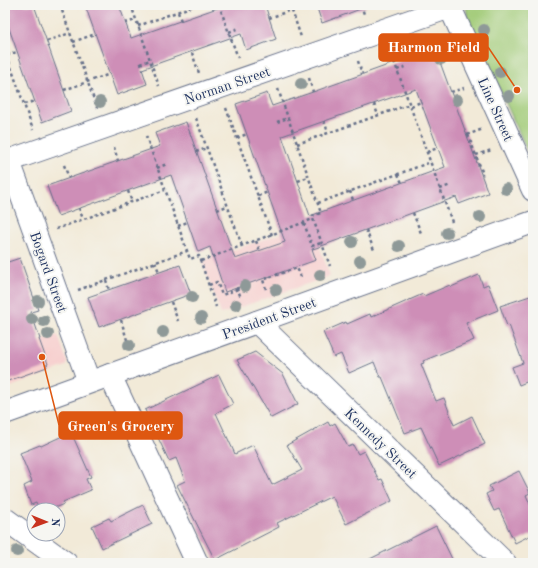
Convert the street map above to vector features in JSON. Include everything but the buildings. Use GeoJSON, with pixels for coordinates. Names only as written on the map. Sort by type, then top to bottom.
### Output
{"type":"FeatureCollection","features":[{"type":"Feature","properties":{"kind":"main road","name":"Norman Street"},"geometry":{"type":"LineString","coordinates":[[7,162],[449,6]]}},
{"type":"Feature","properties":{"kind":"main road","name":"Line Street"},"geometry":{"type":"LineString","coordinates":[[449,6],[533,190]]}},
{"type":"Feature","properties":{"kind":"main road","name":"Bogard Street"},"geometry":{"type":"LineString","coordinates":[[7,162],[89,382]]}},
{"type":"Feature","properties":{"kind":"main road","name":"President Street"},"geometry":{"type":"LineString","coordinates":[[5,413],[533,222]]}},
{"type":"Feature","properties":{"kind":"main road","name":"Kennedy Street"},"geometry":{"type":"LineString","coordinates":[[257,322],[505,563]]}},
{"type":"Feature","properties":{"kind":"main road"},"geometry":{"type":"LineString","coordinates":[[110,375],[197,563]]}},
{"type":"Feature","properties":{"kind":"main road"},"geometry":{"type":"LineString","coordinates":[[5,519],[66,563]]}},
{"type":"Feature","properties":{"kind":"path"},"geometry":{"type":"LineString","coordinates":[[60,5],[99,114]]}},
{"type":"Feature","properties":{"kind":"path"},"geometry":{"type":"LineString","coordinates":[[131,5],[162,92]]}},
{"type":"Feature","properties":{"kind":"path"},"geometry":{"type":"LineString","coordinates":[[138,26],[196,5]]}},
{"type":"Feature","properties":{"kind":"path"},"geometry":{"type":"LineString","coordinates":[[220,5],[241,64]]}},
{"type":"Feature","properties":{"kind":"path"},"geometry":{"type":"LineString","coordinates":[[290,5],[303,42]]}},
{"type":"Feature","properties":{"kind":"path"},"geometry":{"type":"LineString","coordinates":[[269,18],[306,5]]}},
{"type":"Feature","properties":{"kind":"path"},"geometry":{"type":"LineString","coordinates":[[178,12],[181,21]]}},
{"type":"Feature","properties":{"kind":"path"},"geometry":{"type":"LineString","coordinates":[[125,23],[136,20]]}},
{"type":"Feature","properties":{"kind":"path"},"geometry":{"type":"LineString","coordinates":[[229,32],[239,28]]}},
{"type":"Feature","properties":{"kind":"path"},"geometry":{"type":"LineString","coordinates":[[47,41],[70,32]]}},
{"type":"Feature","properties":{"kind":"path"},"geometry":{"type":"LineString","coordinates":[[73,42],[95,34]]}},
{"type":"Feature","properties":{"kind":"path"},"geometry":{"type":"LineString","coordinates":[[388,44],[452,222]]}},
{"type":"Feature","properties":{"kind":"path"},"geometry":{"type":"LineString","coordinates":[[5,50],[35,136]]}},
{"type":"Feature","properties":{"kind":"path"},"geometry":{"type":"LineString","coordinates":[[7,55],[17,52]]}},
{"type":"Feature","properties":{"kind":"path"},"geometry":{"type":"LineString","coordinates":[[192,53],[201,78]]}},
{"type":"Feature","properties":{"kind":"path"},"geometry":{"type":"LineString","coordinates":[[356,55],[362,74]]}},
{"type":"Feature","properties":{"kind":"path"},"geometry":{"type":"LineString","coordinates":[[140,64],[150,60]]}},
{"type":"Feature","properties":{"kind":"path"},"geometry":{"type":"LineString","coordinates":[[398,70],[407,66]]}},
{"type":"Feature","properties":{"kind":"path"},"geometry":{"type":"LineString","coordinates":[[306,72],[313,92]]}},
{"type":"Feature","properties":{"kind":"path"},"geometry":{"type":"LineString","coordinates":[[64,90],[110,74]]}},
{"type":"Feature","properties":{"kind":"path"},"geometry":{"type":"LineString","coordinates":[[276,83],[321,213],[312,216],[330,266]]}},
{"type":"Feature","properties":{"kind":"path"},"geometry":{"type":"LineString","coordinates":[[451,92],[469,86]]}},
{"type":"Feature","properties":{"kind":"path"},"geometry":{"type":"LineString","coordinates":[[24,104],[35,101]]}},
{"type":"Feature","properties":{"kind":"path"},"geometry":{"type":"LineString","coordinates":[[224,102],[272,235]]}},
{"type":"Feature","properties":{"kind":"path"},"geometry":{"type":"LineString","coordinates":[[297,144],[378,115],[421,102]]}},
{"type":"Feature","properties":{"kind":"path"},"geometry":{"type":"LineString","coordinates":[[374,104],[378,115]]}},
{"type":"Feature","properties":{"kind":"path"},"geometry":{"type":"LineString","coordinates":[[194,112],[242,246]]}},
{"type":"Feature","properties":{"kind":"path"},"geometry":{"type":"LineString","coordinates":[[277,122],[288,118]]}},
{"type":"Feature","properties":{"kind":"path"},"geometry":{"type":"LineString","coordinates":[[324,121],[328,132]]}},
{"type":"Feature","properties":{"kind":"path"},"geometry":{"type":"LineString","coordinates":[[482,175],[483,174],[468,135],[488,128]]}},
{"type":"Feature","properties":{"kind":"path"},"geometry":{"type":"LineString","coordinates":[[144,130],[190,259],[199,256],[216,307]]}},
{"type":"Feature","properties":{"kind":"path"},"geometry":{"type":"LineString","coordinates":[[237,138],[247,134]]}},
{"type":"Feature","properties":{"kind":"path"},"geometry":{"type":"LineString","coordinates":[[112,141],[118,161]]}},
{"type":"Feature","properties":{"kind":"path"},"geometry":{"type":"LineString","coordinates":[[196,152],[207,148]]}},
{"type":"Feature","properties":{"kind":"path"},"geometry":{"type":"LineString","coordinates":[[427,152],[438,148]]}},
{"type":"Feature","properties":{"kind":"path"},"geometry":{"type":"LineString","coordinates":[[476,156],[498,148]]}},
{"type":"Feature","properties":{"kind":"path"},"geometry":{"type":"LineString","coordinates":[[62,158],[69,178]]}},
{"type":"Feature","properties":{"kind":"path"},"geometry":{"type":"LineString","coordinates":[[318,203],[431,162]]}},
{"type":"Feature","properties":{"kind":"path"},"geometry":{"type":"LineString","coordinates":[[157,168],[166,164]]}},
{"type":"Feature","properties":{"kind":"path"},"geometry":{"type":"LineString","coordinates":[[398,174],[402,183]]}},
{"type":"Feature","properties":{"kind":"path"},"geometry":{"type":"LineString","coordinates":[[298,181],[308,177]]}},
{"type":"Feature","properties":{"kind":"path"},"geometry":{"type":"LineString","coordinates":[[440,189],[451,185]]}},
{"type":"Feature","properties":{"kind":"path"},"geometry":{"type":"LineString","coordinates":[[50,231],[165,190]]}},
{"type":"Feature","properties":{"kind":"path"},"geometry":{"type":"LineString","coordinates":[[128,191],[132,202]]}},
{"type":"Feature","properties":{"kind":"path"},"geometry":{"type":"LineString","coordinates":[[350,191],[353,200]]}},
{"type":"Feature","properties":{"kind":"path"},"geometry":{"type":"LineString","coordinates":[[258,196],[268,192]]}},
{"type":"Feature","properties":{"kind":"path"},"geometry":{"type":"LineString","coordinates":[[217,210],[227,206]]}},
{"type":"Feature","properties":{"kind":"path"},"geometry":{"type":"LineString","coordinates":[[80,208],[84,219]]}},
{"type":"Feature","properties":{"kind":"path"},"geometry":{"type":"LineString","coordinates":[[413,213],[421,233]]}},
{"type":"Feature","properties":{"kind":"path"},"geometry":{"type":"LineString","coordinates":[[201,261],[314,219]]}},
{"type":"Feature","properties":{"kind":"path"},"geometry":{"type":"LineString","coordinates":[[178,226],[187,222]]}},
{"type":"Feature","properties":{"kind":"path"},"geometry":{"type":"LineString","coordinates":[[304,223],[312,246],[321,243]]}},
{"type":"Feature","properties":{"kind":"path"},"geometry":{"type":"LineString","coordinates":[[366,230],[374,250]]}},
{"type":"Feature","properties":{"kind":"path"},"geometry":{"type":"LineString","coordinates":[[256,241],[260,251]]}},
{"type":"Feature","properties":{"kind":"path"},"geometry":{"type":"LineString","coordinates":[[72,293],[187,251]]}},
{"type":"Feature","properties":{"kind":"path"},"geometry":{"type":"LineString","coordinates":[[155,262],[159,272]]}},
{"type":"Feature","properties":{"kind":"path"},"geometry":{"type":"LineString","coordinates":[[266,289],[263,280],[271,276],[297,268],[301,276]]}},
{"type":"Feature","properties":{"kind":"path"},"geometry":{"type":"LineString","coordinates":[[106,280],[109,290]]}},
{"type":"Feature","properties":{"kind":"path"},"geometry":{"type":"LineString","coordinates":[[209,285],[218,282],[222,295],[237,288],[241,298]]}},
{"type":"Feature","properties":{"kind":"path"},"geometry":{"type":"LineString","coordinates":[[171,302],[178,321]]}},
{"type":"Feature","properties":{"kind":"path"},"geometry":{"type":"LineString","coordinates":[[121,320],[127,340]]}},
{"type":"Feature","properties":{"kind":"shaded area"},"geometry":{"type":"Polygon","coordinates":[[[311,223],[330,276],[221,314],[202,261],[311,223]]]}},
{"type":"Feature","properties":{"kind":"shaded area"},"geometry":{"type":"Polygon","coordinates":[[[58,335],[67,365],[5,389],[5,354],[58,335]]]}},
{"type":"Feature","properties":{"kind":"green space"},"geometry":{"type":"Polygon","coordinates":[[[466,5],[533,5],[533,164],[467,16],[466,5]]]}},
{"type":"Feature","properties":{"kind":"place","name":"Harmon Field"},"geometry":{"type":"Point","coordinates":[517,90]}},
{"type":"Feature","properties":{"kind":"place","name":"Green's Grocery"},"geometry":{"type":"Point","coordinates":[42,357]}}]}
